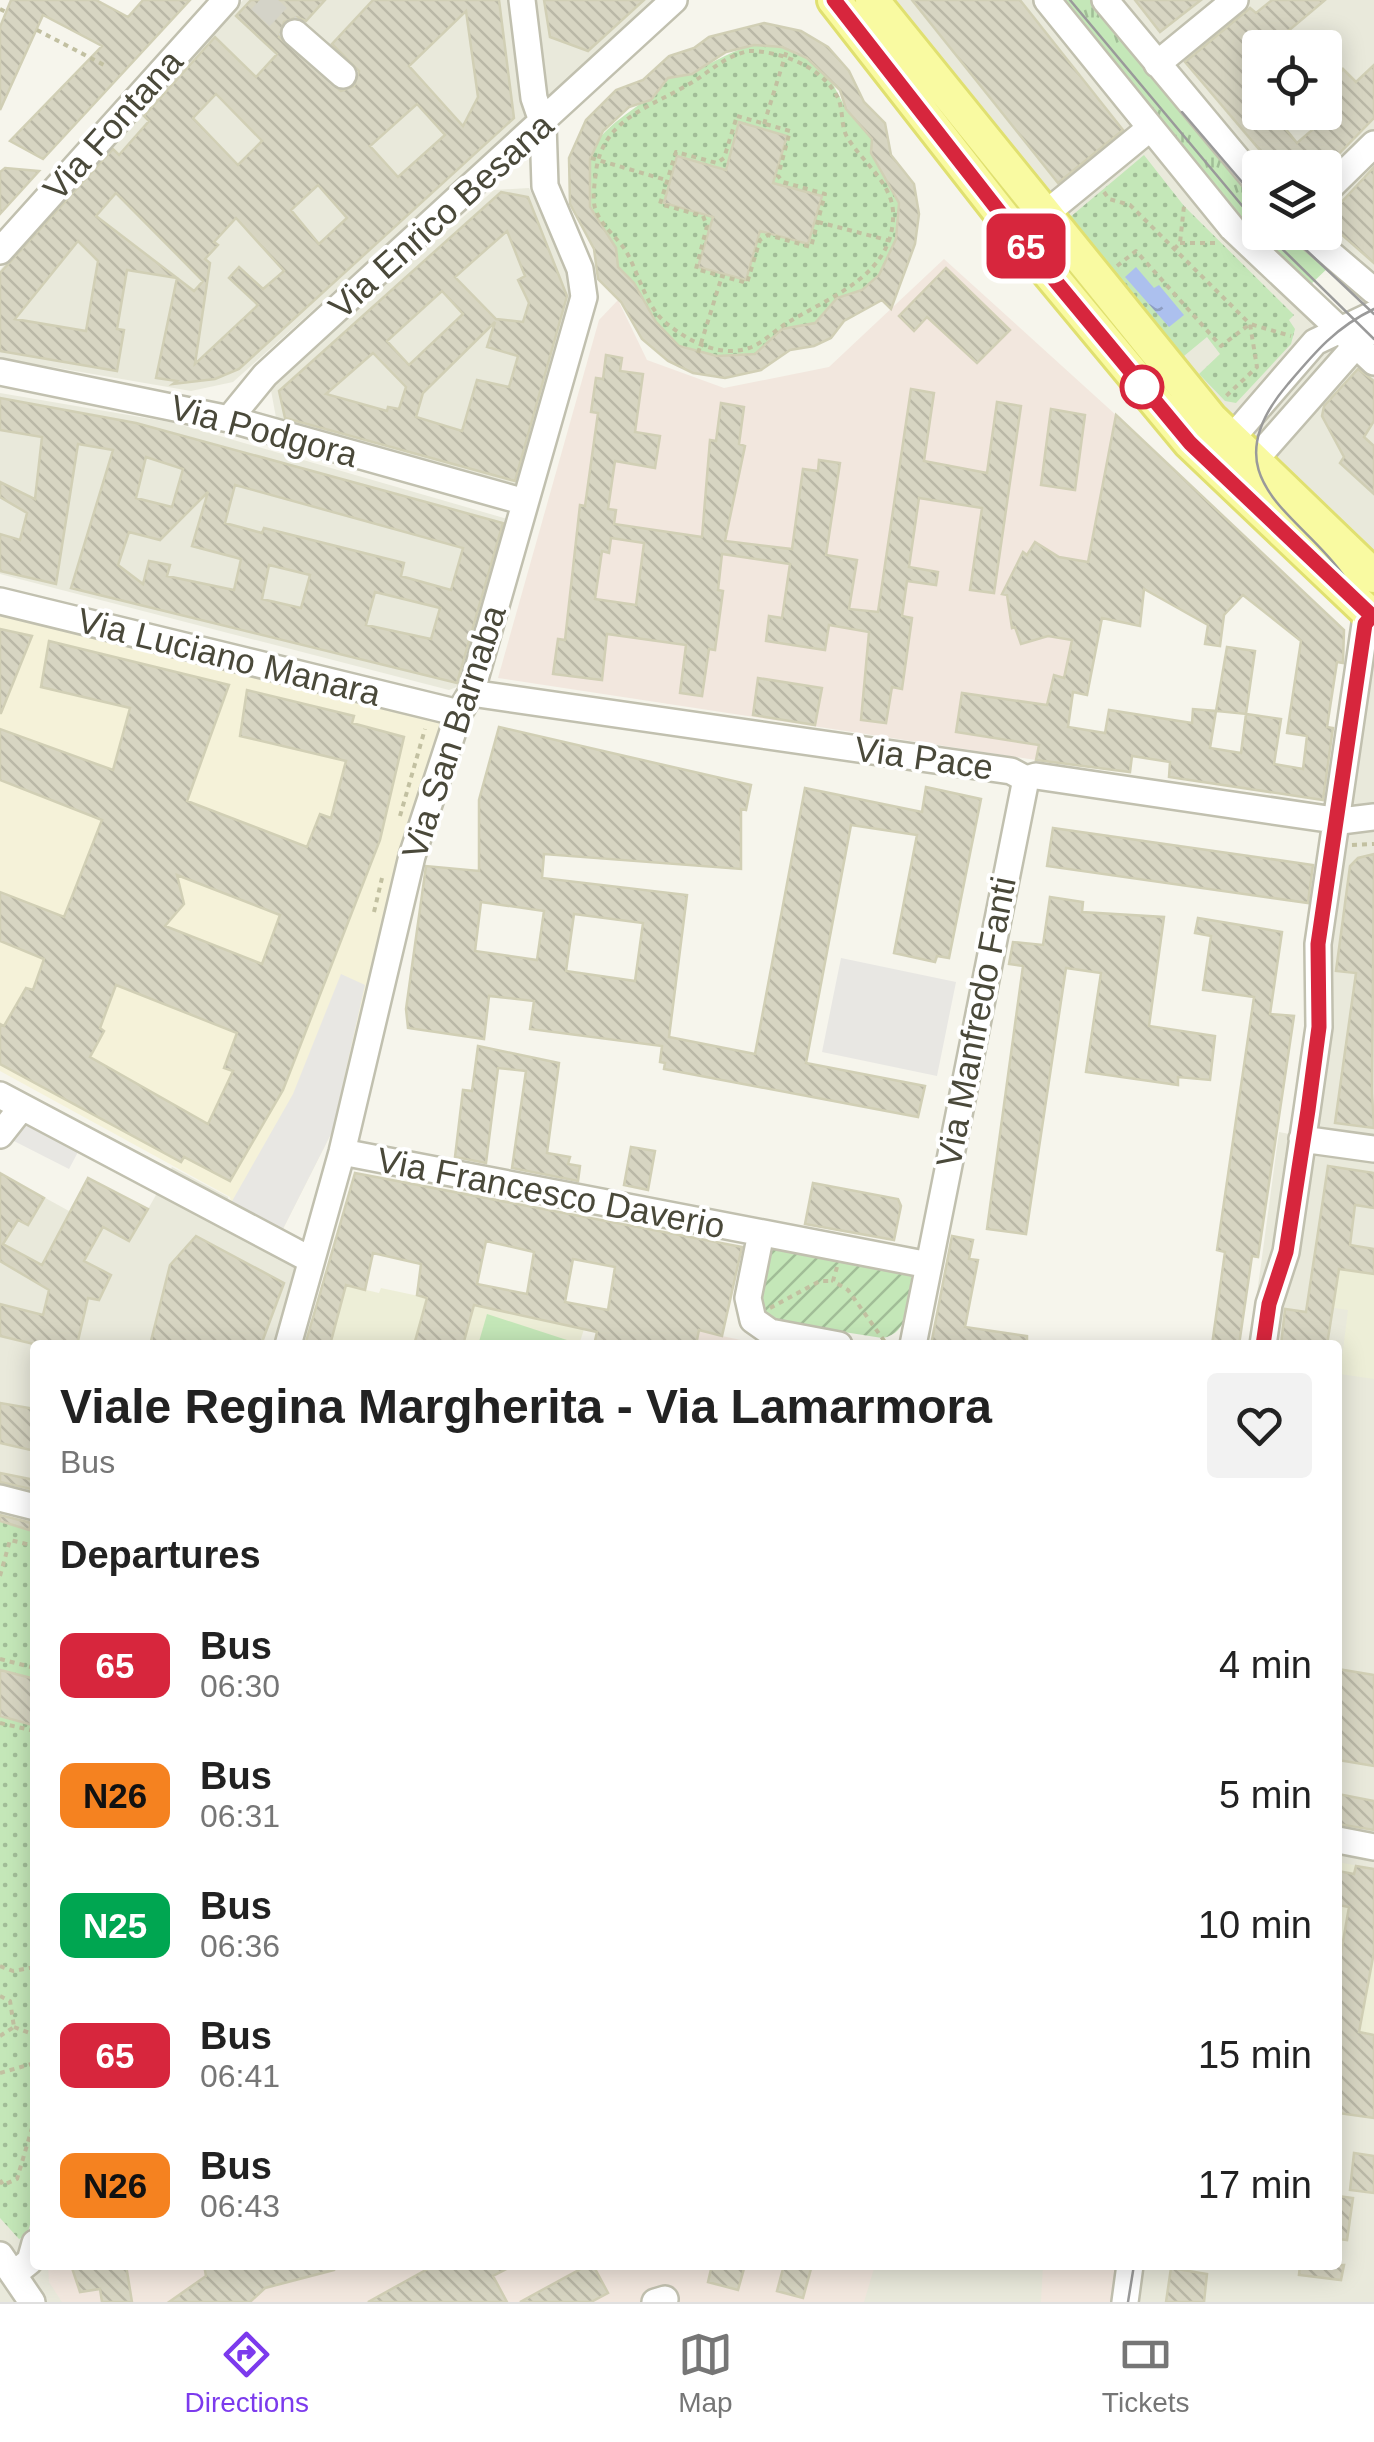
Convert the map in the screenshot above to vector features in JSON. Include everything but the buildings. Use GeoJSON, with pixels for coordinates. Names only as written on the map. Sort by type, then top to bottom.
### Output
{"type":"FeatureCollection","features":[{"type":"Feature","properties":{"kind":"main road"},"geometry":{"type":"LineString","coordinates":[[834,0],[1232,462],[1373,615]]}},
{"type":"Feature","properties":{"kind":"main road"},"geometry":{"type":"LineString","coordinates":[[872,0],[1031,226]]}},
{"type":"Feature","properties":{"kind":"main road"},"geometry":{"type":"LineString","coordinates":[[1232,462],[1374,576]]}},
{"type":"Feature","properties":{"kind":"street","name":"Via Fontana"},"geometry":{"type":"LineString","coordinates":[[0,251],[226,0]]}},
{"type":"Feature","properties":{"kind":"street","name":"Via San Barnaba"},"geometry":{"type":"LineString","coordinates":[[289,1340],[342,1152],[412,856],[465,703],[584,297],[580,270],[545,186],[544,124],[534,98],[522,0]]}},
{"type":"Feature","properties":{"kind":"street","name":"Via Enrico Besana"},"geometry":{"type":"LineString","coordinates":[[229,419],[264,375],[544,124],[666,8],[683,0]]}},
{"type":"Feature","properties":{"kind":"street"},"geometry":{"type":"LineString","coordinates":[[1047,0],[1232,228],[1356,346]]}},
{"type":"Feature","properties":{"kind":"street"},"geometry":{"type":"LineString","coordinates":[[1105,0],[1242,165]]}},
{"type":"Feature","properties":{"kind":"street"},"geometry":{"type":"LineString","coordinates":[[1157,64],[1235,0]]}},
{"type":"Feature","properties":{"kind":"street"},"geometry":{"type":"LineString","coordinates":[[295,32],[343,75]]}},
{"type":"Feature","properties":{"kind":"street"},"geometry":{"type":"LineString","coordinates":[[1031,226],[1149,129]]}},
{"type":"Feature","properties":{"kind":"street"},"geometry":{"type":"LineString","coordinates":[[1342,175],[1374,144]]}},
{"type":"Feature","properties":{"kind":"street"},"geometry":{"type":"LineString","coordinates":[[1326,250],[1374,291]]}},
{"type":"Feature","properties":{"kind":"street"},"geometry":{"type":"LineString","coordinates":[[1356,346],[1374,314]]}},
{"type":"Feature","properties":{"kind":"street"},"geometry":{"type":"LineString","coordinates":[[1232,462],[1312,346],[1356,346],[1374,325]]}},
{"type":"Feature","properties":{"kind":"street","name":"Via Podgora"},"geometry":{"type":"LineString","coordinates":[[0,372],[229,419],[525,502]]}},
{"type":"Feature","properties":{"kind":"street","name":"Via Luciano Manara"},"geometry":{"type":"LineString","coordinates":[[0,600],[465,703]]}},
{"type":"Feature","properties":{"kind":"street"},"geometry":{"type":"LineString","coordinates":[[1263,1340],[1269,1304],[1286,1252],[1319,1027],[1318,944],[1365,624],[1373,615]]}},
{"type":"Feature","properties":{"kind":"street","name":"Via Pace"},"geometry":{"type":"LineString","coordinates":[[465,703],[1011,770],[1026,779],[1350,822],[1374,817]]}},
{"type":"Feature","properties":{"kind":"street","name":"Via Manfredo Fanti"},"geometry":{"type":"LineString","coordinates":[[915,1340],[1026,779]]}},
{"type":"Feature","properties":{"kind":"street"},"geometry":{"type":"LineString","coordinates":[[0,1135],[11,1101],[311,1260]]}},
{"type":"Feature","properties":{"kind":"street"},"geometry":{"type":"LineString","coordinates":[[1302,1139],[1374,1149]]}},
{"type":"Feature","properties":{"kind":"street","name":"Via Francesco Daverio"},"geometry":{"type":"LineString","coordinates":[[342,1152],[929,1266]]}},
{"type":"Feature","properties":{"kind":"street"},"geometry":{"type":"LineString","coordinates":[[761,1233],[748,1298],[753,1320],[770,1332],[812,1340]]}},
{"type":"Feature","properties":{"kind":"street"},"geometry":{"type":"LineString","coordinates":[[0,1498],[30,1506]]}},
{"type":"Feature","properties":{"kind":"street"},"geometry":{"type":"LineString","coordinates":[[1342,1841],[1374,1847]]}},
{"type":"Feature","properties":{"kind":"street"},"geometry":{"type":"LineString","coordinates":[[7,2264],[32,2302]]}},
{"type":"Feature","properties":{"kind":"street"},"geometry":{"type":"LineString","coordinates":[[1125,2302],[1129,2270]]}},
{"type":"Feature","properties":{"kind":"path"},"geometry":{"type":"LineString","coordinates":[[0,9],[6,12]]}},
{"type":"Feature","properties":{"kind":"path"},"geometry":{"type":"LineString","coordinates":[[37,30],[106,66]]}},
{"type":"Feature","properties":{"kind":"path"},"geometry":{"type":"LineString","coordinates":[[764,124],[786,52]]}},
{"type":"Feature","properties":{"kind":"path"},"geometry":{"type":"LineString","coordinates":[[786,52],[828,83],[838,99],[846,134],[889,196],[893,210],[892,241],[866,278],[749,348],[701,345],[656,316],[625,250],[596,210],[598,160],[606,137],[624,118],[702,77],[729,55],[786,52]]}},
{"type":"Feature","properties":{"kind":"path"},"geometry":{"type":"LineString","coordinates":[[737,116],[790,131],[778,176],[783,182],[825,194],[811,248],[768,235],[760,240],[746,283],[696,269],[707,226],[703,216],[660,204],[666,180],[676,152],[717,163],[724,158],[737,116]]}},
{"type":"Feature","properties":{"kind":"path"},"geometry":{"type":"LineString","coordinates":[[591,158],[666,180]]}},
{"type":"Feature","properties":{"kind":"path"},"geometry":{"type":"LineString","coordinates":[[1102,188],[1108,199],[1130,205],[1250,324],[1295,337]]}},
{"type":"Feature","properties":{"kind":"path"},"geometry":{"type":"LineString","coordinates":[[1174,249],[1180,242],[1184,206],[1191,202]]}},
{"type":"Feature","properties":{"kind":"path"},"geometry":{"type":"LineString","coordinates":[[818,222],[892,241]]}},
{"type":"Feature","properties":{"kind":"path"},"geometry":{"type":"LineString","coordinates":[[1180,242],[1219,243],[1223,238]]}},
{"type":"Feature","properties":{"kind":"path"},"geometry":{"type":"LineString","coordinates":[[1112,270],[1136,252],[1221,346],[1250,324]]}},
{"type":"Feature","properties":{"kind":"path"},"geometry":{"type":"LineString","coordinates":[[698,352],[722,276]]}},
{"type":"Feature","properties":{"kind":"path"},"geometry":{"type":"LineString","coordinates":[[1223,399],[1257,367],[1250,324]]}},
{"type":"Feature","properties":{"kind":"path"},"geometry":{"type":"LineString","coordinates":[[1347,844],[1374,844]]}},
{"type":"Feature","properties":{"kind":"path"},"geometry":{"type":"LineString","coordinates":[[834,1281],[838,1260]]}},
{"type":"Feature","properties":{"kind":"path"},"geometry":{"type":"LineString","coordinates":[[760,1314],[820,1282],[834,1281],[848,1290],[884,1340]]}},
{"type":"Feature","properties":{"kind":"path"},"geometry":{"type":"LineString","coordinates":[[0,1576],[10,1540],[30,1545]]}},
{"type":"Feature","properties":{"kind":"path"},"geometry":{"type":"LineString","coordinates":[[0,1659],[30,1667]]}},
{"type":"Feature","properties":{"kind":"path"},"geometry":{"type":"LineString","coordinates":[[0,1723],[30,1731]]}},
{"type":"Feature","properties":{"kind":"path"},"geometry":{"type":"LineString","coordinates":[[0,1966],[13,1971],[30,1968]]}},
{"type":"Feature","properties":{"kind":"path"},"geometry":{"type":"LineString","coordinates":[[0,1996],[10,2000],[14,2027]]}},
{"type":"Feature","properties":{"kind":"path"},"geometry":{"type":"LineString","coordinates":[[14,2027],[30,2032]]}},
{"type":"Feature","properties":{"kind":"path"},"geometry":{"type":"LineString","coordinates":[[0,2036],[14,2027]]}},
{"type":"Feature","properties":{"kind":"path"},"geometry":{"type":"LineString","coordinates":[[1,2072],[30,2064]]}},
{"type":"Feature","properties":{"kind":"path"},"geometry":{"type":"LineString","coordinates":[[0,2180],[10,2184],[17,2179],[30,2135]]}},
{"type":"Feature","properties":{"kind":"shaded area"},"geometry":{"type":"Polygon","coordinates":[[[243,0],[659,0],[233,382],[191,391],[0,358],[0,270],[243,0]]]}},
{"type":"Feature","properties":{"kind":"shaded area"},"geometry":{"type":"Polygon","coordinates":[[[870,0],[1042,0],[1145,128],[1044,211],[870,0]]]}},
{"type":"Feature","properties":{"kind":"shaded area"},"geometry":{"type":"Polygon","coordinates":[[[1115,0],[1374,0],[1374,288],[1333,250],[1342,250],[1342,150],[1244,150],[1115,0]]]}},
{"type":"Feature","properties":{"kind":"shaded area"},"geometry":{"type":"Polygon","coordinates":[[[1148,133],[1242,229],[1242,250],[1262,250],[1374,365],[1374,573],[1047,216],[1148,133]]]}},
{"type":"Feature","properties":{"kind":"shaded area"},"geometry":{"type":"Polygon","coordinates":[[[529,188],[569,269],[571,298],[522,488],[277,423],[270,385],[494,190],[529,188]]]}},
{"type":"Feature","properties":{"kind":"shaded area"},"geometry":{"type":"Polygon","coordinates":[[[944,259],[1116,415],[1064,678],[1053,676],[1036,760],[498,678],[599,320],[618,300],[647,360],[724,388],[829,367],[944,259]]]}},
{"type":"Feature","properties":{"kind":"shaded area"},"geometry":{"type":"Polygon","coordinates":[[[0,393],[175,423],[511,520],[464,684],[449,690],[0,574],[0,393]]]}},
{"type":"Feature","properties":{"kind":"shaded area"},"geometry":{"type":"Polygon","coordinates":[[[0,615],[444,719],[391,884],[332,1132],[282,1231],[231,1203],[230,1197],[0,1071],[0,615]]]}},
{"type":"Feature","properties":{"kind":"shaded area"},"geometry":{"type":"Polygon","coordinates":[[[1374,636],[1374,1148],[1310,1138],[1318,969],[1374,636]]]}},
{"type":"Feature","properties":{"kind":"shaded area"},"geometry":{"type":"Polygon","coordinates":[[[841,958],[956,982],[937,1076],[822,1052],[841,958]]]}},
{"type":"Feature","properties":{"kind":"shaded area"},"geometry":{"type":"Polygon","coordinates":[[[341,974],[365,985],[332,1132],[282,1231],[231,1203],[293,1094],[341,974]]]}},
{"type":"Feature","properties":{"kind":"shaded area"},"geometry":{"type":"Polygon","coordinates":[[[19,1122],[78,1152],[69,1169],[10,1139],[19,1122]]]}},
{"type":"Feature","properties":{"kind":"shaded area"},"geometry":{"type":"Polygon","coordinates":[[[1279,1132],[1374,1151],[1374,1853],[1342,1848],[1342,1340],[1251,1340],[1279,1132]]]}},
{"type":"Feature","properties":{"kind":"shaded area"},"geometry":{"type":"Polygon","coordinates":[[[172,1167],[228,1197],[229,1205],[324,1258],[301,1340],[30,1340],[30,1488],[0,1481],[0,1173],[69,1211],[88,1178],[148,1209],[172,1167]]]}},
{"type":"Feature","properties":{"kind":"shaded area"},"geometry":{"type":"Polygon","coordinates":[[[1316,1236],[1374,1249],[1374,1379],[1342,1374],[1348,1310],[1307,1304],[1316,1236]]]}},
{"type":"Feature","properties":{"kind":"shaded area"},"geometry":{"type":"Polygon","coordinates":[[[324,1280],[379,1293],[381,1288],[428,1298],[430,1294],[584,1329],[581,1340],[305,1340],[324,1280]]]}},
{"type":"Feature","properties":{"kind":"shaded area"},"geometry":{"type":"Polygon","coordinates":[[[699,1330],[741,1340],[697,1340],[699,1330]]]}},
{"type":"Feature","properties":{"kind":"shaded area"},"geometry":{"type":"Polygon","coordinates":[[[0,1482],[30,1490],[30,2270],[1342,2270],[1342,1854],[1374,1859],[1374,2302],[0,2302],[0,1482]]]}},
{"type":"Feature","properties":{"kind":"shaded area"},"geometry":{"type":"Polygon","coordinates":[[[1342,1863],[1374,1869],[1374,2078],[1351,2009],[1342,2008],[1342,1863]]]}},
{"type":"Feature","properties":{"kind":"shaded area"},"geometry":{"type":"Polygon","coordinates":[[[48,2270],[874,2270],[864,2302],[62,2302],[49,2282],[48,2270]]]}},
{"type":"Feature","properties":{"kind":"shaded area"},"geometry":{"type":"Polygon","coordinates":[[[1043,2270],[1116,2270],[1111,2302],[1041,2302],[1043,2270]]]}},
{"type":"Feature","properties":{"kind":"green space"},"geometry":{"type":"Polygon","coordinates":[[[1057,0],[1095,0],[1242,172],[1242,219],[1200,175],[1057,0]]]}},
{"type":"Feature","properties":{"kind":"green space"},"geometry":{"type":"Polygon","coordinates":[[[754,45],[782,47],[807,58],[828,75],[846,109],[872,139],[899,203],[896,239],[879,275],[862,290],[837,298],[815,323],[782,329],[755,354],[717,356],[679,346],[656,322],[634,283],[618,267],[590,205],[586,179],[597,142],[668,78],[754,45]]]}},
{"type":"Feature","properties":{"kind":"green space"},"geometry":{"type":"Polygon","coordinates":[[[1144,155],[1184,206],[1294,315],[1289,320],[1295,329],[1291,344],[1236,403],[1225,401],[1199,374],[1220,354],[1207,337],[1184,356],[1069,218],[1144,155]]]}},
{"type":"Feature","properties":{"kind":"green space"},"geometry":{"type":"Polygon","coordinates":[[[1272,250],[1316,250],[1331,265],[1308,287],[1272,250]]]}},
{"type":"Feature","properties":{"kind":"green space"},"geometry":{"type":"Polygon","coordinates":[[[766,1247],[912,1273],[903,1322],[898,1330],[882,1338],[768,1320],[755,1305],[766,1247]]]}},
{"type":"Feature","properties":{"kind":"green space"},"geometry":{"type":"Polygon","coordinates":[[[487,1314],[567,1340],[479,1340],[487,1314]]]}},
{"type":"Feature","properties":{"kind":"green space"},"geometry":{"type":"Polygon","coordinates":[[[0,1521],[28,1529],[30,1523],[30,1678],[0,1670],[0,1521]]]}},
{"type":"Feature","properties":{"kind":"green space"},"geometry":{"type":"Polygon","coordinates":[[[0,1716],[30,1724],[30,2224],[27,2235],[19,2239],[0,2218],[0,1716]]]}},
{"type":"Feature","properties":{"kind":"water"},"geometry":{"type":"Polygon","coordinates":[[[1136,267],[1154,288],[1159,285],[1184,315],[1169,327],[1125,277],[1136,267]]]}},
{"type":"Feature","properties":{"kind":"tunnel"},"geometry":{"type":"LineString","coordinates":[[260,0],[295,33]]}},
{"type":"Feature","properties":{"kind":"tram line"},"geometry":{"type":"LineString","coordinates":[[1070,0],[1242,205]]}},
{"type":"Feature","properties":{"kind":"tram line"},"geometry":{"type":"LineString","coordinates":[[1182,112],[1242,182]]}},
{"type":"Feature","properties":{"kind":"tram line"},"geometry":{"type":"LineString","coordinates":[[1283,250],[1374,339]]}},
{"type":"Feature","properties":{"kind":"tram line"},"geometry":{"type":"LineString","coordinates":[[1306,250],[1374,314]]}},
{"type":"Feature","properties":{"kind":"tram line"},"geometry":{"type":"LineString","coordinates":[[1259,1340],[1282,1248],[1312,1042],[1313,959],[1361,625],[1353,591],[1334,563],[1266,486],[1256,458],[1262,424],[1288,384],[1337,332],[1374,309]]}},
{"type":"Feature","properties":{"kind":"tram line"},"geometry":{"type":"LineString","coordinates":[[1128,2302],[1133,2270]]}},
{"type":"Feature","properties":{"kind":"bus line","name":"65"},"geometry":{"type":"LineString","coordinates":[[834,0],[1019,237],[1190,443],[1372,616],[1365,624],[1318,944],[1319,1027],[1308,1110],[1286,1252],[1269,1304],[1264,1340]]}}]}
